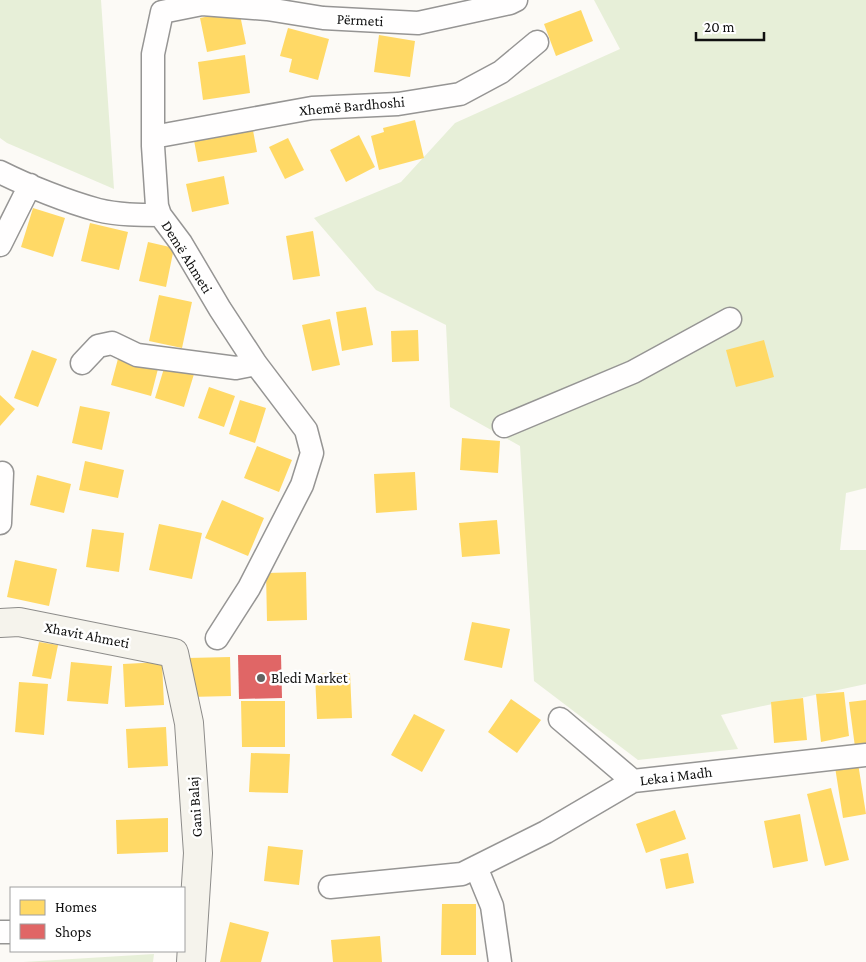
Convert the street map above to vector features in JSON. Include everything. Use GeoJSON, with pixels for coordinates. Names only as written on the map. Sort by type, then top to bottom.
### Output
{"type":"FeatureCollection","features":[{"type":"Feature","properties":{"kind":"street","name":"Përmeti"},"geometry":{"type":"LineString","coordinates":[[160,215],[157,206],[153,136],[153,54],[162,12],[202,2],[267,9],[326,9],[418,23],[510,3],[516,0]]}},
{"type":"Feature","properties":{"kind":"street","name":"Xhemë Bardhoshi"},"geometry":{"type":"LineString","coordinates":[[153,136],[312,108],[398,104],[460,94],[500,72],[537,42]]}},
{"type":"Feature","properties":{"kind":"street","name":"Demë Ahmeti"},"geometry":{"type":"LineString","coordinates":[[0,172],[99,210],[138,215],[160,215],[181,243],[220,310],[256,364],[306,430],[312,454],[298,493],[249,588],[217,638]]}},
{"type":"Feature","properties":{"kind":"street"},"geometry":{"type":"LineString","coordinates":[[0,244],[30,185]]}},
{"type":"Feature","properties":{"kind":"street"},"geometry":{"type":"LineString","coordinates":[[504,426],[633,372],[730,319]]}},
{"type":"Feature","properties":{"kind":"street"},"geometry":{"type":"LineString","coordinates":[[82,363],[98,346],[112,343],[137,355],[236,368],[256,364]]}},
{"type":"Feature","properties":{"kind":"street"},"geometry":{"type":"LineString","coordinates":[[0,523],[2,473]]}},
{"type":"Feature","properties":{"kind":"street","name":"Xhavit Ahmeti"},"geometry":{"type":"LineString","coordinates":[[0,623],[19,622],[174,653]]}},
{"type":"Feature","properties":{"kind":"street","name":"Gani Balaj"},"geometry":{"type":"LineString","coordinates":[[174,653],[189,723],[198,853],[190,914],[191,962]]}},
{"type":"Feature","properties":{"kind":"street"},"geometry":{"type":"LineString","coordinates":[[560,719],[633,781]]}},
{"type":"Feature","properties":{"kind":"street","name":"Leka i Madh"},"geometry":{"type":"LineString","coordinates":[[330,887],[462,874],[546,832],[633,781],[866,755]]}},
{"type":"Feature","properties":{"kind":"street"},"geometry":{"type":"LineString","coordinates":[[476,867],[492,906],[500,962]]}},
{"type":"Feature","properties":{"kind":"green space"},"geometry":{"type":"Polygon","coordinates":[[[0,0],[101,0],[114,189],[7,143],[0,138],[0,0]]]}},
{"type":"Feature","properties":{"kind":"green space"},"geometry":{"type":"Polygon","coordinates":[[[594,0],[866,0],[866,488],[846,493],[840,550],[866,550],[866,684],[721,715],[738,749],[638,760],[534,681],[520,446],[450,407],[446,325],[376,290],[314,218],[401,182],[455,123],[620,49],[594,0]]]}},
{"type":"Feature","properties":{"kind":"green space"},"geometry":{"type":"Polygon","coordinates":[[[154,954],[153,962],[23,962],[154,954]]]}},
{"type":"Feature","properties":{"kind":"building: Homes"},"geometry":{"type":"Polygon","coordinates":[[[239,10],[246,44],[207,52],[200,18],[239,10]]]}},
{"type":"Feature","properties":{"kind":"building: Homes"},"geometry":{"type":"Polygon","coordinates":[[[581,10],[593,41],[556,56],[544,24],[581,10]]]}},
{"type":"Feature","properties":{"kind":"building: Homes"},"geometry":{"type":"Polygon","coordinates":[[[288,28],[329,39],[318,80],[289,72],[292,59],[280,56],[288,28]]]}},
{"type":"Feature","properties":{"kind":"building: Homes"},"geometry":{"type":"Polygon","coordinates":[[[379,35],[415,41],[410,77],[374,72],[379,35]]]}},
{"type":"Feature","properties":{"kind":"building: Homes"},"geometry":{"type":"Polygon","coordinates":[[[245,55],[250,93],[203,100],[198,62],[245,55]]]}},
{"type":"Feature","properties":{"kind":"building: Homes"},"geometry":{"type":"Polygon","coordinates":[[[415,120],[424,158],[379,170],[371,136],[384,132],[383,128],[415,120]]]}},
{"type":"Feature","properties":{"kind":"building: Homes"},"geometry":{"type":"Polygon","coordinates":[[[252,125],[257,152],[198,162],[193,135],[252,125]]]}},
{"type":"Feature","properties":{"kind":"building: Homes"},"geometry":{"type":"Polygon","coordinates":[[[359,135],[375,167],[346,182],[330,150],[359,135]]]}},
{"type":"Feature","properties":{"kind":"building: Homes"},"geometry":{"type":"Polygon","coordinates":[[[288,138],[304,170],[285,179],[269,147],[288,138]]]}},
{"type":"Feature","properties":{"kind":"building: Homes"},"geometry":{"type":"Polygon","coordinates":[[[224,176],[229,204],[192,212],[186,184],[224,176]]]}},
{"type":"Feature","properties":{"kind":"building: Homes"},"geometry":{"type":"Polygon","coordinates":[[[33,208],[65,218],[53,257],[21,247],[33,208]]]}},
{"type":"Feature","properties":{"kind":"building: Homes"},"geometry":{"type":"Polygon","coordinates":[[[90,223],[128,232],[119,270],[81,261],[90,223]]]}},
{"type":"Feature","properties":{"kind":"building: Homes"},"geometry":{"type":"Polygon","coordinates":[[[313,231],[320,276],[293,280],[286,236],[313,231]]]}},
{"type":"Feature","properties":{"kind":"building: Homes"},"geometry":{"type":"Polygon","coordinates":[[[148,242],[174,248],[166,287],[139,281],[148,242]]]}},
{"type":"Feature","properties":{"kind":"building: Homes"},"geometry":{"type":"Polygon","coordinates":[[[159,295],[192,302],[182,348],[149,341],[159,295]]]}},
{"type":"Feature","properties":{"kind":"building: Homes"},"geometry":{"type":"Polygon","coordinates":[[[366,307],[373,345],[342,351],[336,312],[366,307]]]}},
{"type":"Feature","properties":{"kind":"building: Homes"},"geometry":{"type":"Polygon","coordinates":[[[330,319],[340,365],[312,371],[302,325],[330,319]]]}},
{"type":"Feature","properties":{"kind":"building: Homes"},"geometry":{"type":"Polygon","coordinates":[[[418,330],[419,361],[392,362],[391,331],[418,330]]]}},
{"type":"Feature","properties":{"kind":"building: Homes"},"geometry":{"type":"Polygon","coordinates":[[[764,340],[774,377],[736,387],[726,350],[764,340]]]}},
{"type":"Feature","properties":{"kind":"building: Homes"},"geometry":{"type":"Polygon","coordinates":[[[32,350],[57,359],[38,407],[14,398],[32,350]]]}},
{"type":"Feature","properties":{"kind":"building: Homes"},"geometry":{"type":"Polygon","coordinates":[[[119,355],[159,365],[151,396],[111,385],[119,355]]]}},
{"type":"Feature","properties":{"kind":"building: Homes"},"geometry":{"type":"Polygon","coordinates":[[[165,365],[194,374],[184,407],[155,398],[165,365]]]}},
{"type":"Feature","properties":{"kind":"building: Homes"},"geometry":{"type":"Polygon","coordinates":[[[209,387],[235,396],[224,427],[198,418],[209,387]]]}},
{"type":"Feature","properties":{"kind":"building: Homes"},"geometry":{"type":"Polygon","coordinates":[[[0,395],[15,409],[0,426],[0,395]]]}},
{"type":"Feature","properties":{"kind":"building: Homes"},"geometry":{"type":"Polygon","coordinates":[[[240,400],[266,408],[255,443],[229,434],[240,400]]]}},
{"type":"Feature","properties":{"kind":"building: Homes"},"geometry":{"type":"Polygon","coordinates":[[[80,406],[110,412],[102,450],[72,443],[80,406]]]}},
{"type":"Feature","properties":{"kind":"building: Homes"},"geometry":{"type":"Polygon","coordinates":[[[462,438],[500,441],[498,473],[460,470],[462,438]]]}},
{"type":"Feature","properties":{"kind":"building: Homes"},"geometry":{"type":"Polygon","coordinates":[[[257,446],[292,460],[279,492],[244,478],[257,446]]]}},
{"type":"Feature","properties":{"kind":"building: Homes"},"geometry":{"type":"Polygon","coordinates":[[[85,461],[124,470],[118,498],[79,490],[85,461]]]}},
{"type":"Feature","properties":{"kind":"building: Homes"},"geometry":{"type":"Polygon","coordinates":[[[415,472],[417,510],[376,513],[374,474],[415,472]]]}},
{"type":"Feature","properties":{"kind":"building: Homes"},"geometry":{"type":"Polygon","coordinates":[[[37,475],[71,484],[64,513],[30,505],[37,475]]]}},
{"type":"Feature","properties":{"kind":"building: Homes"},"geometry":{"type":"Polygon","coordinates":[[[222,500],[264,518],[248,556],[205,538],[222,500]]]}},
{"type":"Feature","properties":{"kind":"building: Homes"},"geometry":{"type":"Polygon","coordinates":[[[497,520],[500,554],[462,557],[459,523],[497,520]]]}},
{"type":"Feature","properties":{"kind":"building: Homes"},"geometry":{"type":"Polygon","coordinates":[[[159,524],[202,533],[192,579],[149,570],[159,524]]]}},
{"type":"Feature","properties":{"kind":"building: Homes"},"geometry":{"type":"Polygon","coordinates":[[[92,529],[124,533],[119,572],[86,567],[92,529]]]}},
{"type":"Feature","properties":{"kind":"building: Homes"},"geometry":{"type":"Polygon","coordinates":[[[15,560],[57,569],[49,606],[7,597],[15,560]]]}},
{"type":"Feature","properties":{"kind":"building: Homes"},"geometry":{"type":"Polygon","coordinates":[[[306,572],[307,620],[267,621],[266,573],[306,572]]]}},
{"type":"Feature","properties":{"kind":"building: Homes"},"geometry":{"type":"Polygon","coordinates":[[[472,622],[510,629],[502,668],[464,660],[472,622]]]}},
{"type":"Feature","properties":{"kind":"building: Homes"},"geometry":{"type":"Polygon","coordinates":[[[39,642],[58,645],[51,679],[32,676],[39,642]]]}},
{"type":"Feature","properties":{"kind":"building: Homes"},"geometry":{"type":"Polygon","coordinates":[[[230,657],[231,696],[189,697],[188,658],[230,657]]]}},
{"type":"Feature","properties":{"kind":"building: Homes"},"geometry":{"type":"Polygon","coordinates":[[[71,662],[112,666],[108,704],[67,701],[71,662]]]}},
{"type":"Feature","properties":{"kind":"building: Homes"},"geometry":{"type":"Polygon","coordinates":[[[162,662],[164,705],[125,707],[123,664],[162,662]]]}},
{"type":"Feature","properties":{"kind":"building: Homes"},"geometry":{"type":"Polygon","coordinates":[[[350,673],[352,718],[317,719],[315,674],[350,673]]]}},
{"type":"Feature","properties":{"kind":"building: Homes"},"geometry":{"type":"Polygon","coordinates":[[[19,682],[48,684],[44,735],[15,732],[19,682]]]}},
{"type":"Feature","properties":{"kind":"building: Homes"},"geometry":{"type":"Polygon","coordinates":[[[844,692],[849,736],[821,742],[816,694],[844,692]]]}},
{"type":"Feature","properties":{"kind":"building: Homes"},"geometry":{"type":"Polygon","coordinates":[[[803,698],[807,740],[774,743],[771,702],[803,698]]]}},
{"type":"Feature","properties":{"kind":"building: Homes"},"geometry":{"type":"Polygon","coordinates":[[[511,699],[541,720],[517,753],[488,732],[511,699]]]}},
{"type":"Feature","properties":{"kind":"building: Homes"},"geometry":{"type":"Polygon","coordinates":[[[866,700],[866,745],[855,747],[849,702],[866,700]]]}},
{"type":"Feature","properties":{"kind":"building: Homes"},"geometry":{"type":"Polygon","coordinates":[[[241,701],[285,701],[285,747],[242,747],[241,701]]]}},
{"type":"Feature","properties":{"kind":"building: Homes"},"geometry":{"type":"Polygon","coordinates":[[[414,714],[445,730],[422,772],[391,755],[414,714]]]}},
{"type":"Feature","properties":{"kind":"building: Homes"},"geometry":{"type":"Polygon","coordinates":[[[166,727],[168,766],[128,768],[126,729],[166,727]]]}},
{"type":"Feature","properties":{"kind":"building: Homes"},"geometry":{"type":"Polygon","coordinates":[[[251,753],[290,754],[288,793],[249,792],[251,753]]]}},
{"type":"Feature","properties":{"kind":"building: Homes"},"geometry":{"type":"Polygon","coordinates":[[[858,763],[866,814],[843,818],[835,767],[858,763]]]}},
{"type":"Feature","properties":{"kind":"building: Homes"},"geometry":{"type":"Polygon","coordinates":[[[831,788],[849,860],[825,866],[807,794],[831,788]]]}},
{"type":"Feature","properties":{"kind":"building: Homes"},"geometry":{"type":"Polygon","coordinates":[[[675,810],[686,839],[646,853],[636,824],[675,810]]]}},
{"type":"Feature","properties":{"kind":"building: Homes"},"geometry":{"type":"Polygon","coordinates":[[[800,814],[808,861],[773,868],[764,821],[800,814]]]}},
{"type":"Feature","properties":{"kind":"building: Homes"},"geometry":{"type":"Polygon","coordinates":[[[168,818],[168,852],[117,854],[116,820],[168,818]]]}},
{"type":"Feature","properties":{"kind":"building: Homes"},"geometry":{"type":"Polygon","coordinates":[[[268,846],[303,850],[299,885],[264,881],[268,846]]]}},
{"type":"Feature","properties":{"kind":"building: Homes"},"geometry":{"type":"Polygon","coordinates":[[[688,853],[694,883],[666,889],[660,859],[688,853]]]}},
{"type":"Feature","properties":{"kind":"building: Homes"},"geometry":{"type":"Polygon","coordinates":[[[442,904],[476,904],[476,955],[441,955],[442,904]]]}},
{"type":"Feature","properties":{"kind":"building: Homes"},"geometry":{"type":"Polygon","coordinates":[[[230,922],[269,932],[261,962],[220,962],[230,922]]]}},
{"type":"Feature","properties":{"kind":"building: Homes"},"geometry":{"type":"Polygon","coordinates":[[[380,936],[382,962],[333,962],[331,940],[380,936]]]}},
{"type":"Feature","properties":{"kind":"building: Shops"},"geometry":{"type":"Polygon","coordinates":[[[238,655],[281,655],[282,698],[239,699],[238,655]]]}},
{"type":"Feature","properties":{"kind":"place","name":"Bledi Market"},"geometry":{"type":"Point","coordinates":[261,678]}}]}
